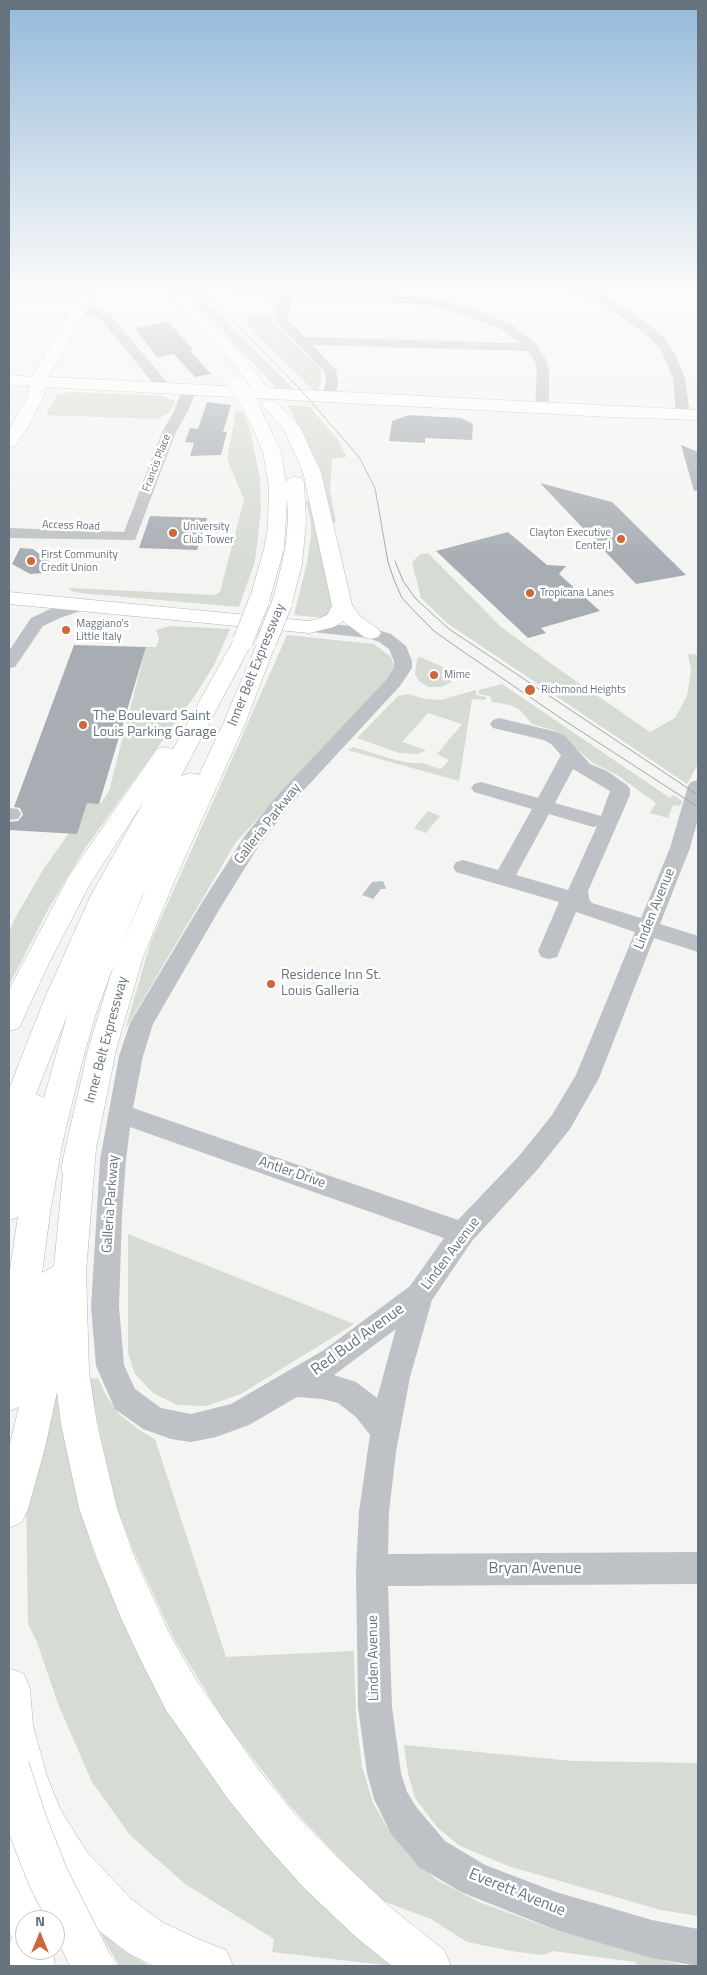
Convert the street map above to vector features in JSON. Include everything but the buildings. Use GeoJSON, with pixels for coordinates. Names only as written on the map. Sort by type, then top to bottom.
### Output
{"type":"FeatureCollection","features":[{"type":"Feature","properties":{"kind":"main road"},"geometry":{"type":"LineString","coordinates":[[9,442],[16,434],[36,396],[39,378]]}},
{"type":"Feature","properties":{"kind":"main road","name":"Inner Belt Expressway"},"geometry":{"type":"LineString","coordinates":[[58,1000],[104,895],[210,702],[256,647],[282,603],[292,564],[297,500],[287,444],[270,405],[252,378]]}},
{"type":"Feature","properties":{"kind":"main road"},"geometry":{"type":"LineString","coordinates":[[9,380],[166,390],[691,415]]}},
{"type":"Feature","properties":{"kind":"main road","name":"Inner Belt Expressway"},"geometry":{"type":"LineString","coordinates":[[80,1149],[102,1050],[130,957],[157,891],[234,724],[256,647],[259,601],[274,548],[278,486],[272,452],[250,404],[234,380]]}},
{"type":"Feature","properties":{"kind":"main road"},"geometry":{"type":"LineString","coordinates":[[9,416],[25,389],[37,382]]}},
{"type":"Feature","properties":{"kind":"main road"},"geometry":{"type":"LineString","coordinates":[[29,410],[56,392],[89,385]]}},
{"type":"Feature","properties":{"kind":"main road"},"geometry":{"type":"LineString","coordinates":[[270,405],[292,427],[312,472],[342,606],[353,620],[371,634]]}},
{"type":"Feature","properties":{"kind":"main road","name":"Galleria Parkway"},"geometry":{"type":"LineString","coordinates":[[9,598],[308,627]]}},
{"type":"Feature","properties":{"kind":"main road"},"geometry":{"type":"LineString","coordinates":[[308,627],[334,620],[342,606]]}},
{"type":"Feature","properties":{"kind":"main road"},"geometry":{"type":"LineString","coordinates":[[9,1394],[24,1280],[44,1164],[63,1075],[81,1016],[106,947],[138,879],[232,701],[256,647]]}},
{"type":"Feature","properties":{"kind":"main road"},"geometry":{"type":"LineString","coordinates":[[9,1020],[56,921],[101,845],[171,745],[210,702]]}},
{"type":"Feature","properties":{"kind":"main road"},"geometry":{"type":"LineString","coordinates":[[9,1126],[58,1000]]}},
{"type":"Feature","properties":{"kind":"main road"},"geometry":{"type":"LineString","coordinates":[[9,1206],[22,1140],[58,1000]]}},
{"type":"Feature","properties":{"kind":"main road"},"geometry":{"type":"LineString","coordinates":[[9,1509],[27,1448],[38,1401],[62,1227],[80,1149]]}},
{"type":"Feature","properties":{"kind":"main road"},"geometry":{"type":"LineString","coordinates":[[80,1149],[70,1272],[72,1372],[78,1424],[87,1465],[98,1508],[116,1559],[156,1649],[181,1695],[215,1744],[278,1827],[321,1873],[373,1922],[428,1966]]}},
{"type":"Feature","properties":{"kind":"main road"},"geometry":{"type":"LineString","coordinates":[[10,1728],[19,1874],[24,1910]]}},
{"type":"Feature","properties":{"kind":"main road"},"geometry":{"type":"LineString","coordinates":[[10,1728],[26,1822],[48,1877],[93,1966]]}},
{"type":"Feature","properties":{"kind":"main road"},"geometry":{"type":"LineString","coordinates":[[10,1728],[44,1822],[71,1868],[115,1915],[146,1938],[195,1962],[210,1966]]}},
{"type":"Feature","properties":{"kind":"street"},"geometry":{"type":"LineString","coordinates":[[156,378],[166,390]]}},
{"type":"Feature","properties":{"kind":"street"},"geometry":{"type":"LineString","coordinates":[[328,398],[331,378]]}},
{"type":"Feature","properties":{"kind":"street"},"geometry":{"type":"LineString","coordinates":[[542,409],[543,378]]}},
{"type":"Feature","properties":{"kind":"street"},"geometry":{"type":"LineString","coordinates":[[679,378],[691,415]]}},
{"type":"Feature","properties":{"kind":"street","name":"Francis Place"},"geometry":{"type":"LineString","coordinates":[[131,533],[169,432],[180,413],[189,391]]}},
{"type":"Feature","properties":{"kind":"street","name":"Access Road"},"geometry":{"type":"LineString","coordinates":[[9,524],[131,533]]}},
{"type":"Feature","properties":{"kind":"street","name":"Access Road"},"geometry":{"type":"LineString","coordinates":[[9,533],[131,533]]}},
{"type":"Feature","properties":{"kind":"street"},"geometry":{"type":"LineString","coordinates":[[34,601],[37,622]]}},
{"type":"Feature","properties":{"kind":"street"},"geometry":{"type":"LineString","coordinates":[[9,663],[18,646],[37,622],[54,614],[80,606]]}},
{"type":"Feature","properties":{"kind":"street","name":"Galleria Parkway"},"geometry":{"type":"LineString","coordinates":[[153,1419],[125,1399],[110,1366],[105,1307],[113,1160],[131,1056],[142,1023],[210,906],[251,842],[283,800],[400,674],[402,661],[397,646],[385,638],[371,634],[308,627]]}},
{"type":"Feature","properties":{"kind":"street"},"geometry":{"type":"LineString","coordinates":[[499,724],[550,736],[558,740],[582,768],[620,789],[620,795],[549,952]]}},
{"type":"Feature","properties":{"kind":"street"},"geometry":{"type":"LineString","coordinates":[[503,879],[571,755]]}},
{"type":"Feature","properties":{"kind":"street","name":"Linden Avenue"},"geometry":{"type":"LineString","coordinates":[[384,1773],[375,1707],[372,1570],[374,1512],[385,1431],[396,1377],[420,1295],[463,1233],[528,1163],[561,1122],[587,1078],[646,928],[680,848],[698,786]]}},
{"type":"Feature","properties":{"kind":"street"},"geometry":{"type":"LineString","coordinates":[[481,788],[593,820]]}},
{"type":"Feature","properties":{"kind":"street"},"geometry":{"type":"LineString","coordinates":[[463,867],[574,899],[584,908],[698,944]]}},
{"type":"Feature","properties":{"kind":"street","name":"Antler Drive"},"geometry":{"type":"LineString","coordinates":[[120,1113],[463,1233]]}},
{"type":"Feature","properties":{"kind":"street","name":"Red Bud Avenue"},"geometry":{"type":"LineString","coordinates":[[153,1419],[170,1425],[191,1428],[216,1423],[239,1415],[334,1360],[420,1295]]}},
{"type":"Feature","properties":{"kind":"street","name":"Red Bud Avenue"},"geometry":{"type":"LineString","coordinates":[[296,1383],[322,1386],[346,1392],[366,1407],[385,1431]]}},
{"type":"Feature","properties":{"kind":"street","name":"Bryan Avenue"},"geometry":{"type":"LineString","coordinates":[[372,1570],[698,1568]]}},
{"type":"Feature","properties":{"kind":"street","name":"Everett Avenue"},"geometry":{"type":"LineString","coordinates":[[384,1773],[392,1799],[404,1822],[432,1854],[474,1879],[556,1911],[652,1939],[698,1948]]}},
{"type":"Feature","properties":{"kind":"shaded area"},"geometry":{"type":"Polygon","coordinates":[[[267,378],[283,378],[295,390],[277,389],[267,378]]]}},
{"type":"Feature","properties":{"kind":"shaded area"},"geometry":{"type":"Polygon","coordinates":[[[301,378],[322,378],[318,391],[313,390],[301,378]]]}},
{"type":"Feature","properties":{"kind":"shaded area"},"geometry":{"type":"Polygon","coordinates":[[[71,392],[162,396],[175,401],[169,413],[156,419],[46,415],[57,395],[71,392]]]}},
{"type":"Feature","properties":{"kind":"shaded area"},"geometry":{"type":"Polygon","coordinates":[[[288,405],[310,407],[338,440],[346,455],[346,457],[332,459],[330,489],[336,522],[332,523],[317,465],[288,405]]]}},
{"type":"Feature","properties":{"kind":"shaded area"},"geometry":{"type":"Polygon","coordinates":[[[236,411],[243,412],[250,429],[260,478],[261,510],[255,561],[239,607],[71,591],[69,588],[215,595],[220,592],[244,500],[227,459],[236,411]]]}},
{"type":"Feature","properties":{"kind":"shaded area"},"geometry":{"type":"Polygon","coordinates":[[[306,501],[312,501],[334,608],[324,618],[294,615],[307,563],[311,535],[311,524],[306,501]]]}},
{"type":"Feature","properties":{"kind":"shaded area"},"geometry":{"type":"Polygon","coordinates":[[[428,553],[501,627],[650,732],[675,718],[687,696],[691,670],[688,654],[698,655],[698,764],[687,784],[447,623],[421,598],[412,562],[421,554],[428,553]]]}},
{"type":"Feature","properties":{"kind":"shaded area"},"geometry":{"type":"Polygon","coordinates":[[[170,626],[230,629],[214,665],[196,694],[86,847],[50,906],[9,985],[9,933],[14,920],[43,870],[87,803],[101,803],[109,791],[146,647],[156,647],[159,639],[156,630],[170,626]]]}},
{"type":"Feature","properties":{"kind":"shaded area"},"geometry":{"type":"Polygon","coordinates":[[[287,635],[374,644],[391,657],[394,666],[392,675],[236,842],[125,1030],[151,941],[287,635]]]}},
{"type":"Feature","properties":{"kind":"shaded area"},"geometry":{"type":"Polygon","coordinates":[[[420,657],[450,670],[453,677],[450,683],[441,687],[428,687],[419,681],[415,674],[417,659],[420,657]]]}},
{"type":"Feature","properties":{"kind":"shaded area"},"geometry":{"type":"Polygon","coordinates":[[[502,684],[670,798],[673,795],[682,801],[680,806],[673,805],[668,818],[650,813],[656,803],[617,775],[593,763],[556,731],[532,724],[519,709],[510,705],[492,702],[490,696],[479,694],[479,690],[502,684]]]}},
{"type":"Feature","properties":{"kind":"shaded area"},"geometry":{"type":"Polygon","coordinates":[[[476,690],[476,695],[486,697],[486,700],[472,699],[459,781],[347,750],[353,747],[392,759],[410,763],[422,763],[441,769],[449,760],[437,754],[462,724],[428,713],[402,742],[426,750],[418,754],[399,753],[357,738],[398,696],[408,694],[425,699],[441,700],[476,690]]]}},
{"type":"Feature","properties":{"kind":"shaded area"},"geometry":{"type":"Polygon","coordinates":[[[428,811],[440,816],[426,833],[414,828],[428,811]]]}},
{"type":"Feature","properties":{"kind":"shaded area"},"geometry":{"type":"Polygon","coordinates":[[[383,881],[386,889],[381,889],[373,899],[362,895],[372,882],[383,881]]]}},
{"type":"Feature","properties":{"kind":"shaded area"},"geometry":{"type":"Polygon","coordinates":[[[128,1234],[354,1324],[241,1394],[206,1406],[177,1405],[153,1393],[135,1374],[128,1353],[128,1234]]]}},
{"type":"Feature","properties":{"kind":"shaded area"},"geometry":{"type":"Polygon","coordinates":[[[56,1372],[58,1405],[75,1489],[93,1551],[125,1626],[393,1966],[272,1952],[274,1939],[185,1884],[130,1835],[92,1782],[58,1704],[37,1642],[28,1624],[26,1497],[56,1372]]]}},
{"type":"Feature","properties":{"kind":"shaded area"},"geometry":{"type":"Polygon","coordinates":[[[98,1378],[107,1397],[119,1414],[139,1430],[155,1439],[226,1657],[354,1651],[356,1716],[362,1767],[373,1803],[390,1832],[411,1858],[437,1880],[479,1902],[555,1930],[686,1966],[638,1966],[635,1962],[553,1951],[544,1955],[517,1952],[467,1942],[431,1919],[383,1901],[356,1876],[289,1805],[226,1724],[174,1639],[134,1552],[113,1497],[89,1379],[98,1378]]]}},
{"type":"Feature","properties":{"kind":"shaded area"},"geometry":{"type":"Polygon","coordinates":[[[404,1745],[573,1761],[698,1763],[698,1916],[661,1910],[511,1867],[460,1846],[438,1828],[415,1798],[408,1773],[404,1745]]]}},
{"type":"Feature","properties":{"kind":"shaded area"},"geometry":{"type":"Polygon","coordinates":[[[95,1923],[120,1948],[150,1966],[119,1966],[95,1923]]]}},
{"type":"Feature","properties":{"kind":"tram line"},"geometry":{"type":"LineString","coordinates":[[289,378],[359,457],[375,488],[388,562],[394,580],[402,598],[417,614],[434,631],[458,648],[562,719],[698,807]]}},
{"type":"Feature","properties":{"kind":"tram line"},"geometry":{"type":"LineString","coordinates":[[395,561],[403,581],[416,599],[449,629],[698,795]]}},
{"type":"Feature","properties":{"kind":"place","name":"University Club Tower"},"geometry":{"type":"Point","coordinates":[173,533]}},
{"type":"Feature","properties":{"kind":"place","name":"Clayton Executive Center I"},"geometry":{"type":"Point","coordinates":[621,539]}},
{"type":"Feature","properties":{"kind":"place","name":"First Community Credit Union"},"geometry":{"type":"Point","coordinates":[31,561]}},
{"type":"Feature","properties":{"kind":"place","name":"Tropicana Lanes"},"geometry":{"type":"Point","coordinates":[530,593]}},
{"type":"Feature","properties":{"kind":"place","name":"Maggiano's Little Italy"},"geometry":{"type":"Point","coordinates":[66,630]}},
{"type":"Feature","properties":{"kind":"place","name":"Mime"},"geometry":{"type":"Point","coordinates":[434,675]}},
{"type":"Feature","properties":{"kind":"place","name":"Richmond Heights"},"geometry":{"type":"Point","coordinates":[530,690]}},
{"type":"Feature","properties":{"kind":"place","name":"The Boulevard Saint Louis Parking Garage"},"geometry":{"type":"Point","coordinates":[83,725]}},
{"type":"Feature","properties":{"kind":"place","name":"Residence Inn St. Louis Galleria"},"geometry":{"type":"Point","coordinates":[271,984]}}]}
